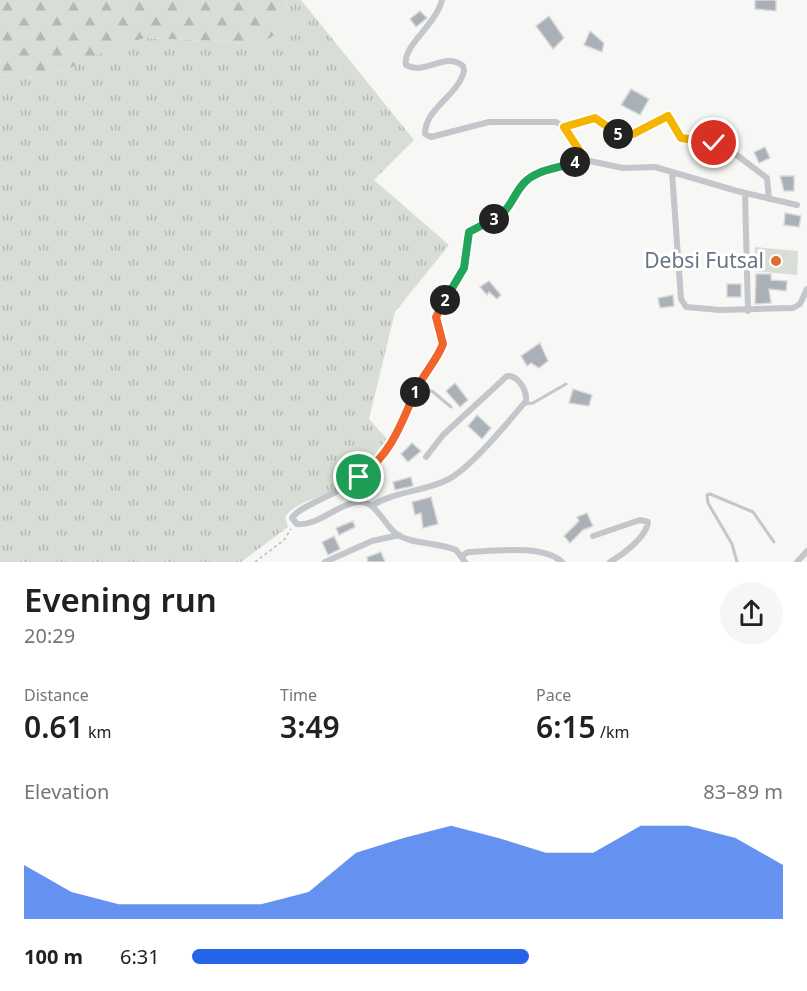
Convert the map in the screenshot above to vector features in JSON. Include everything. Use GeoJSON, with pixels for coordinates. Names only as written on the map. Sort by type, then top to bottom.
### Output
{"type":"FeatureCollection","features":[{"type":"Feature","properties":{"kind":"street"},"geometry":{"type":"LineString","coordinates":[[442,0],[430,27],[409,48],[405,65],[418,69],[452,61],[463,66],[464,71],[449,97],[428,118],[425,134],[431,137],[469,125],[506,121],[552,122],[564,127],[579,150],[579,159]]}},
{"type":"Feature","properties":{"kind":"street"},"geometry":{"type":"LineString","coordinates":[[564,127],[595,118],[603,121],[615,133],[628,135],[668,116],[681,138],[721,146],[764,175],[770,185],[769,199]]}},
{"type":"Feature","properties":{"kind":"street"},"geometry":{"type":"LineString","coordinates":[[399,535],[372,506],[364,501],[356,502],[307,524],[295,523],[293,515],[349,485],[380,460],[396,436],[421,376],[436,359],[443,344],[437,314],[464,268],[470,229],[504,213],[515,201],[524,184],[534,176],[579,159],[623,168],[649,166],[797,205]]}},
{"type":"Feature","properties":{"kind":"street"},"geometry":{"type":"LineString","coordinates":[[672,172],[683,304],[691,308],[747,311],[797,307],[807,290]]}},
{"type":"Feature","properties":{"kind":"street"},"geometry":{"type":"LineString","coordinates":[[745,193],[747,311]]}},
{"type":"Feature","properties":{"kind":"street"},"geometry":{"type":"LineString","coordinates":[[372,506],[382,500],[426,488],[457,475],[523,404],[527,398],[526,391],[515,378],[507,376],[443,435],[426,458]]}},
{"type":"Feature","properties":{"kind":"street"},"geometry":{"type":"LineString","coordinates":[[593,536],[640,520],[648,522],[647,528],[639,538],[610,562]]}},
{"type":"Feature","properties":{"kind":"street"},"geometry":{"type":"LineString","coordinates":[[325,562],[372,541],[399,535],[456,549],[463,559],[468,552],[540,551],[553,555],[562,562]]}},
{"type":"Feature","properties":{"kind":"street"},"geometry":{"type":"LineString","coordinates":[[797,562],[807,551]]}},
{"type":"Feature","properties":{"kind":"lane"},"geometry":{"type":"LineString","coordinates":[[523,404],[533,403],[566,384]]}},
{"type":"Feature","properties":{"kind":"lane"},"geometry":{"type":"LineString","coordinates":[[409,406],[425,392],[432,392],[451,407]]}},
{"type":"Feature","properties":{"kind":"lane"},"geometry":{"type":"LineString","coordinates":[[737,562],[732,544],[708,503],[707,495],[710,494],[753,512],[774,542]]}},
{"type":"Feature","properties":{"kind":"path"},"geometry":{"type":"LineString","coordinates":[[255,562],[284,540],[295,523]]}},
{"type":"Feature","properties":{"kind":"green space"},"geometry":{"type":"Polygon","coordinates":[[[0,0],[288,0],[277,33],[257,43],[145,38],[115,46],[70,68],[34,78],[0,74],[0,0]]]}},
{"type":"Feature","properties":{"kind":"green space"},"geometry":{"type":"Polygon","coordinates":[[[288,0],[301,0],[414,140],[374,180],[449,245],[395,312],[369,419],[387,439],[352,478],[338,488],[296,507],[285,517],[288,527],[241,562],[0,562],[0,74],[34,78],[70,68],[115,46],[145,38],[257,43],[277,33],[288,0]]]}},
{"type":"Feature","properties":{"kind":"green space","name":"Debsi Futsal"},"geometry":{"type":"Polygon","coordinates":[[[755,247],[798,251],[797,275],[753,271],[755,247]]]}},
{"type":"Feature","properties":{"kind":"building"},"geometry":{"type":"Polygon","coordinates":[[[755,0],[776,0],[776,11],[755,9],[755,0]]]}},
{"type":"Feature","properties":{"kind":"building"},"geometry":{"type":"Polygon","coordinates":[[[420,11],[427,18],[416,27],[410,19],[420,11]]]}},
{"type":"Feature","properties":{"kind":"building"},"geometry":{"type":"Polygon","coordinates":[[[549,16],[564,38],[553,49],[536,26],[549,16]]]}},
{"type":"Feature","properties":{"kind":"building"},"geometry":{"type":"Polygon","coordinates":[[[590,31],[604,43],[602,52],[584,45],[590,31]]]}},
{"type":"Feature","properties":{"kind":"building"},"geometry":{"type":"Polygon","coordinates":[[[631,89],[649,99],[640,115],[621,105],[631,89]]]}},
{"type":"Feature","properties":{"kind":"building"},"geometry":{"type":"Polygon","coordinates":[[[765,147],[770,158],[759,163],[754,152],[765,147]]]}},
{"type":"Feature","properties":{"kind":"building"},"geometry":{"type":"Polygon","coordinates":[[[780,176],[794,176],[794,191],[784,191],[780,176]]]}},
{"type":"Feature","properties":{"kind":"building"},"geometry":{"type":"Polygon","coordinates":[[[785,213],[801,216],[799,227],[784,225],[785,213]]]}},
{"type":"Feature","properties":{"kind":"building"},"geometry":{"type":"Polygon","coordinates":[[[756,274],[771,274],[771,280],[787,281],[786,291],[769,289],[771,303],[755,304],[756,274]]]}},
{"type":"Feature","properties":{"kind":"building"},"geometry":{"type":"Polygon","coordinates":[[[489,281],[501,295],[497,299],[489,292],[487,295],[480,287],[489,281]]]}},
{"type":"Feature","properties":{"kind":"building"},"geometry":{"type":"Polygon","coordinates":[[[727,284],[741,284],[741,297],[727,297],[727,284]]]}},
{"type":"Feature","properties":{"kind":"building"},"geometry":{"type":"Polygon","coordinates":[[[673,295],[674,306],[660,308],[658,298],[673,295]]]}},
{"type":"Feature","properties":{"kind":"building"},"geometry":{"type":"Polygon","coordinates":[[[540,343],[548,361],[539,368],[531,363],[527,366],[521,356],[540,343]]]}},
{"type":"Feature","properties":{"kind":"building"},"geometry":{"type":"Polygon","coordinates":[[[455,383],[468,400],[460,407],[446,391],[455,383]]]}},
{"type":"Feature","properties":{"kind":"building"},"geometry":{"type":"Polygon","coordinates":[[[573,389],[592,395],[589,406],[569,403],[573,389]]]}},
{"type":"Feature","properties":{"kind":"building"},"geometry":{"type":"Polygon","coordinates":[[[477,415],[491,428],[482,439],[468,426],[477,415]]]}},
{"type":"Feature","properties":{"kind":"building"},"geometry":{"type":"Polygon","coordinates":[[[412,443],[421,451],[408,462],[401,454],[412,443]]]}},
{"type":"Feature","properties":{"kind":"building"},"geometry":{"type":"Polygon","coordinates":[[[411,477],[413,486],[395,490],[393,482],[411,477]]]}},
{"type":"Feature","properties":{"kind":"building"},"geometry":{"type":"Polygon","coordinates":[[[431,497],[438,524],[423,528],[421,513],[415,515],[412,502],[431,497]]]}},
{"type":"Feature","properties":{"kind":"building"},"geometry":{"type":"Polygon","coordinates":[[[587,513],[593,526],[583,530],[570,543],[564,536],[579,521],[577,517],[587,513]]]}},
{"type":"Feature","properties":{"kind":"building"},"geometry":{"type":"Polygon","coordinates":[[[353,521],[355,527],[339,535],[336,528],[353,521]]]}},
{"type":"Feature","properties":{"kind":"building"},"geometry":{"type":"Polygon","coordinates":[[[334,536],[340,549],[328,555],[322,542],[334,536]]]}},
{"type":"Feature","properties":{"kind":"building"},"geometry":{"type":"Polygon","coordinates":[[[381,552],[385,562],[368,562],[367,557],[381,552]]]}},
{"type":"Feature","properties":{"kind":"place","name":"Debsi Futsal"},"geometry":{"type":"Point","coordinates":[776,261]}},
{"type":"Feature","properties":{"kind":"route"},"geometry":{"type":"LineString","coordinates":[[359,477],[371,469],[388,449],[404,420],[421,376],[440,352],[444,340],[436,317],[464,268],[467,236],[470,229],[504,213],[515,201],[524,184],[534,176],[545,170],[574,163],[579,159],[579,150],[564,127],[571,123],[595,118],[603,121],[615,133],[628,135],[661,117],[668,116],[673,119],[677,135],[681,138],[714,143]]}}]}
